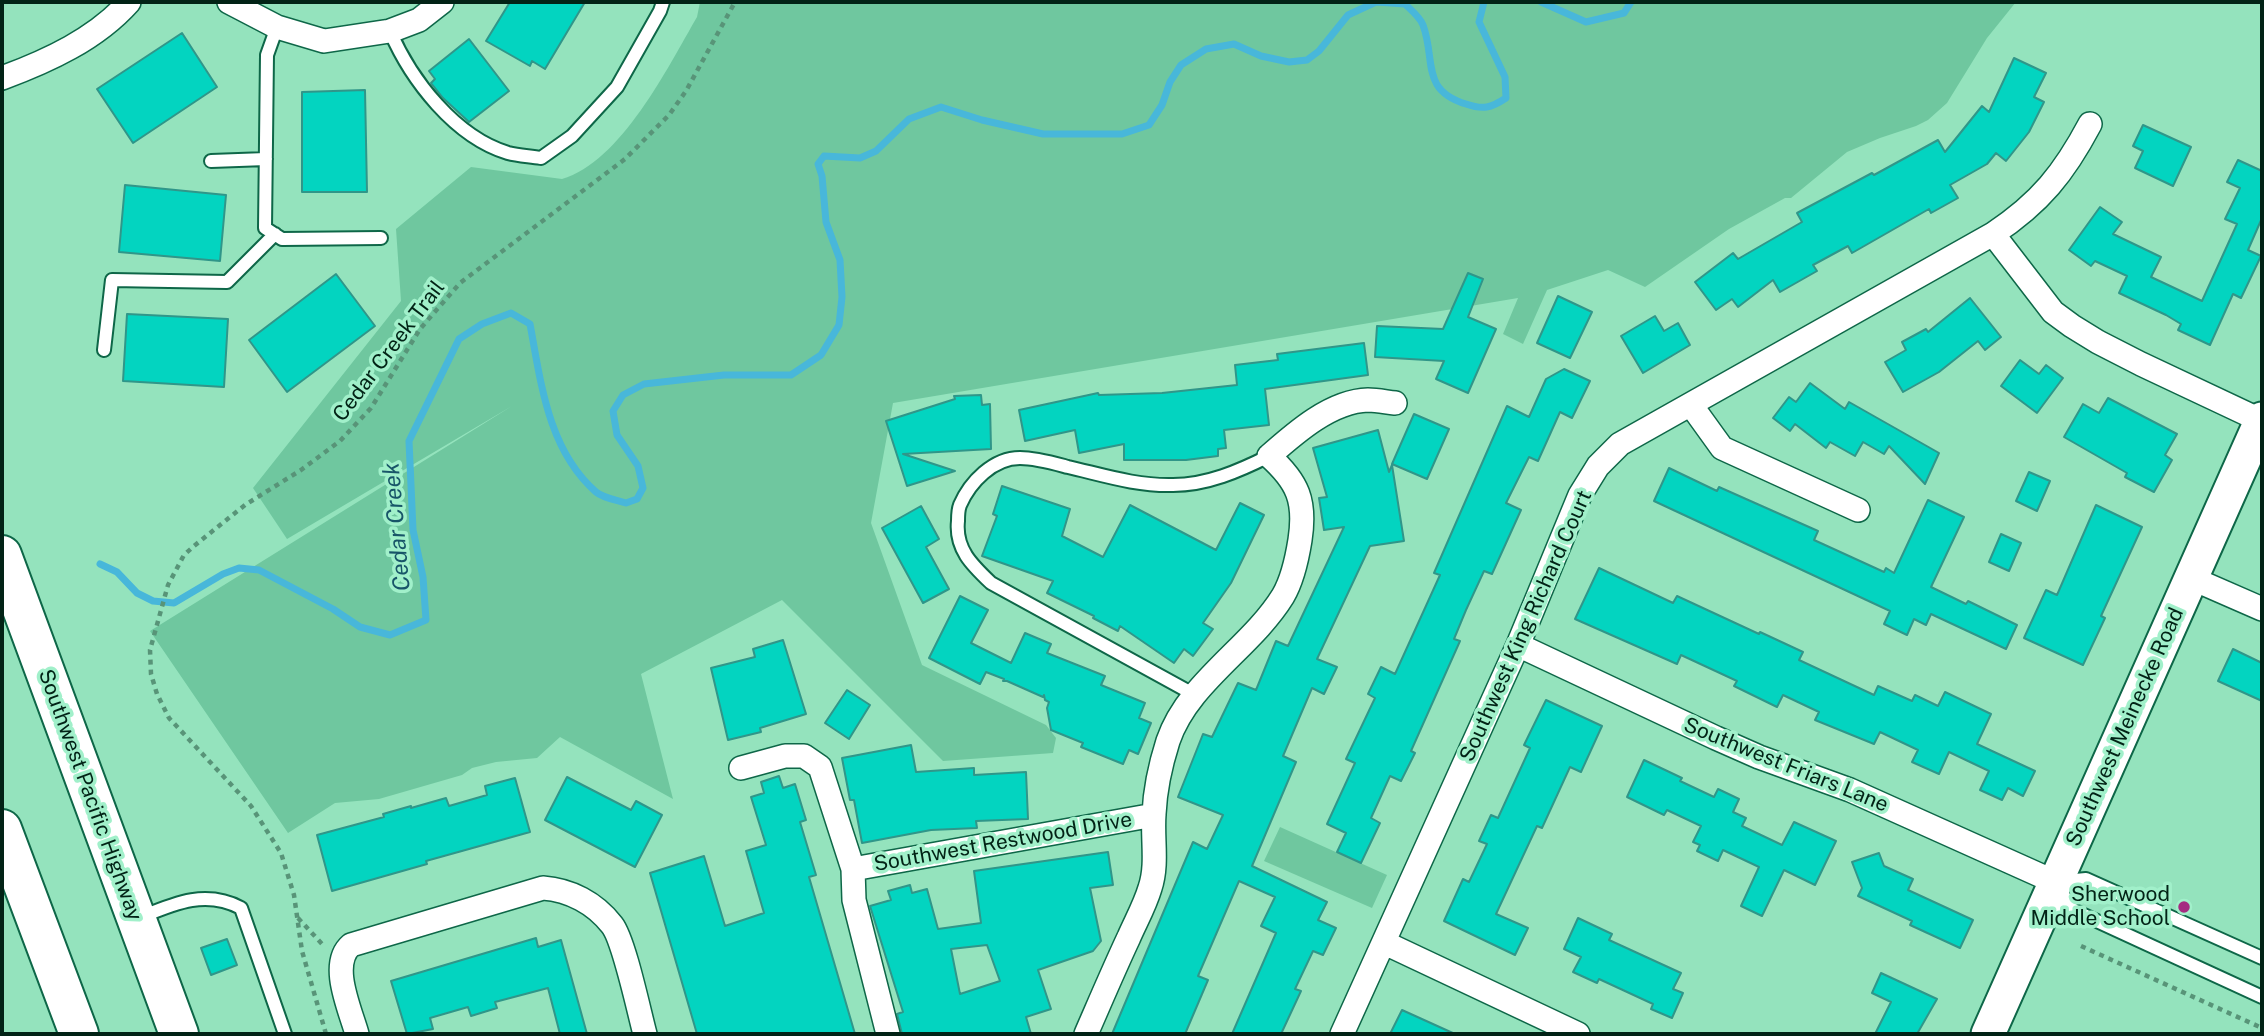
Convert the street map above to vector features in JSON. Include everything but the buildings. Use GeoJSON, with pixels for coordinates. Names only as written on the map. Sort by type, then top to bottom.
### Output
{"type":"FeatureCollection","features":[{"type":"Feature","properties":{"kind":"highway","name":"Southwest Pacific Highway"},"geometry":{"type":"LineString","coordinates":[[2,555],[179,1034]]}},
{"type":"Feature","properties":{"kind":"highway"},"geometry":{"type":"LineString","coordinates":[[2,829],[79,1034]]}},
{"type":"Feature","properties":{"kind":"highway"},"geometry":{"type":"LineString","coordinates":[[57,974],[58,1034]]}},
{"type":"Feature","properties":{"kind":"main road","name":"Southwest Meinecke Road"},"geometry":{"type":"LineString","coordinates":[[1987,1034],[2262,420]]}},
{"type":"Feature","properties":{"kind":"street"},"geometry":{"type":"LineString","coordinates":[[2,78],[39,64],[86,38],[130,2]]}},
{"type":"Feature","properties":{"kind":"street"},"geometry":{"type":"LineString","coordinates":[[229,2],[277,27],[324,41],[390,31],[419,20],[442,2]]}},
{"type":"Feature","properties":{"kind":"street","name":"Southwest King Richard Court"},"geometry":{"type":"LineString","coordinates":[[1342,1034],[1518,645],[1580,495],[1598,466],[1620,444],[1993,234],[2022,215],[2071,159],[2090,124]]}},
{"type":"Feature","properties":{"kind":"street"},"geometry":{"type":"LineString","coordinates":[[1993,234],[2053,312],[2072,326],[2141,364],[2262,420]]}},
{"type":"Feature","properties":{"kind":"street"},"geometry":{"type":"LineString","coordinates":[[1086,1034],[1151,888],[1156,840],[1154,815],[1168,741],[1177,719],[1195,695],[1258,629],[1284,595],[1296,565],[1301,529],[1296,486],[1288,473],[1269,456],[1305,424],[1343,406],[1366,400],[1395,403]]}},
{"type":"Feature","properties":{"kind":"street"},"geometry":{"type":"LineString","coordinates":[[1690,405],[1723,448],[1858,510]]}},
{"type":"Feature","properties":{"kind":"street"},"geometry":{"type":"LineString","coordinates":[[2191,578],[2262,610]]}},
{"type":"Feature","properties":{"kind":"street","name":"Southwest Friars Lane"},"geometry":{"type":"LineString","coordinates":[[1518,645],[1759,757],[1850,790],[2055,882]]}},
{"type":"Feature","properties":{"kind":"street"},"geometry":{"type":"LineString","coordinates":[[741,768],[785,756],[804,756],[820,767],[853,869],[854,900],[888,1034]]}},
{"type":"Feature","properties":{"kind":"street","name":"Southwest Restwood Drive"},"geometry":{"type":"LineString","coordinates":[[853,869],[1154,815]]}},
{"type":"Feature","properties":{"kind":"street"},"geometry":{"type":"LineString","coordinates":[[356,1034],[341,975],[342,957],[351,945],[543,888],[559,890],[587,902],[614,927],[645,1034]]}},
{"type":"Feature","properties":{"kind":"street"},"geometry":{"type":"LineString","coordinates":[[1385,943],[1578,1034]]}},
{"type":"Feature","properties":{"kind":"lane"},"geometry":{"type":"LineString","coordinates":[[390,31],[398,52],[433,102],[474,136],[508,153],[541,158],[572,136],[617,87],[660,12],[663,2]]}},
{"type":"Feature","properties":{"kind":"lane"},"geometry":{"type":"LineString","coordinates":[[277,27],[267,55],[265,228],[282,239],[381,239]]}},
{"type":"Feature","properties":{"kind":"lane"},"geometry":{"type":"LineString","coordinates":[[211,161],[266,159]]}},
{"type":"Feature","properties":{"kind":"lane"},"geometry":{"type":"LineString","coordinates":[[104,350],[112,280],[227,282],[275,234]]}},
{"type":"Feature","properties":{"kind":"lane"},"geometry":{"type":"LineString","coordinates":[[1195,695],[991,583],[966,559],[957,534],[959,506],[977,478],[998,463],[1018,458],[1049,462],[1140,485],[1176,486],[1208,481],[1239,471],[1269,456]]}},
{"type":"Feature","properties":{"kind":"lane"},"geometry":{"type":"LineString","coordinates":[[2262,958],[2087,879],[2055,882],[2073,910],[2262,997]]}},
{"type":"Feature","properties":{"kind":"lane"},"geometry":{"type":"LineString","coordinates":[[136,920],[171,904],[209,898],[226,900],[240,908],[285,1034]]}},
{"type":"Feature","properties":{"kind":"path","name":"Cedar Creek Trail"},"geometry":{"type":"LineString","coordinates":[[326,1034],[302,951],[294,895],[281,853],[266,827],[231,783],[169,718],[157,694],[151,674],[150,650],[168,585],[180,561],[194,546],[245,505],[301,470],[340,441],[371,408],[420,328],[460,283],[625,159],[669,115],[687,92],[735,2]]}},
{"type":"Feature","properties":{"kind":"path"},"geometry":{"type":"LineString","coordinates":[[297,918],[342,957]]}},
{"type":"Feature","properties":{"kind":"path"},"geometry":{"type":"LineString","coordinates":[[2081,946],[2262,1028]]}},
{"type":"Feature","properties":{"kind":"green space"},"geometry":{"type":"Polygon","coordinates":[[[700,2],[2016,2],[1987,38],[1947,103],[1928,120],[1847,152],[1791,198],[1785,198],[1729,229],[1645,287],[1608,270],[1547,290],[1523,344],[1503,334],[1518,298],[893,403],[871,523],[922,665],[1046,725],[1056,738],[1053,753],[943,761],[782,600],[641,674],[673,799],[560,737],[537,758],[496,762],[472,768],[462,775],[379,799],[335,803],[288,833],[150,631],[512,406],[287,539],[253,488],[401,301],[396,229],[471,167],[562,179],[584,169],[604,154],[641,110],[697,17],[700,2]]]}},
{"type":"Feature","properties":{"kind":"green space"},"geometry":{"type":"Polygon","coordinates":[[[1280,827],[1387,875],[1372,908],[1264,861],[1280,827]]]}},
{"type":"Feature","properties":{"kind":"waterway","name":"Cedar Creek"},"geometry":{"type":"LineString","coordinates":[[100,564],[117,572],[137,593],[153,601],[174,603],[223,574],[239,568],[259,570],[333,609],[360,627],[390,635],[426,620],[423,577],[413,530],[409,441],[459,339],[482,324],[511,313],[530,324],[549,414],[567,456],[596,492],[626,503],[637,499],[643,488],[638,466],[617,435],[613,411],[623,395],[644,384],[724,375],[791,375],[821,355],[839,325],[842,297],[840,260],[826,222],[822,176],[818,164],[824,156],[860,158],[876,151],[909,119],[941,107],[1043,134],[1122,134],[1149,125],[1181,65],[1206,49],[1234,44],[1261,56],[1289,62],[1307,60],[1319,51],[1348,15],[1376,2]]}},
{"type":"Feature","properties":{"kind":"waterway","name":"Cedar Creek"},"geometry":{"type":"LineString","coordinates":[[1377,2],[1405,4],[1423,25],[1432,72],[1442,91],[1451,98],[1482,107],[1491,106],[1506,98],[1505,77],[1479,22],[1484,2]]}},
{"type":"Feature","properties":{"kind":"waterway","name":"Cedar Creek"},"geometry":{"type":"LineString","coordinates":[[1541,2],[1586,22],[1624,13],[1631,2]]}},
{"type":"Feature","properties":{"kind":"place","name":"Sherwood Middle School"},"geometry":{"type":"Point","coordinates":[2184,907]}}]}
